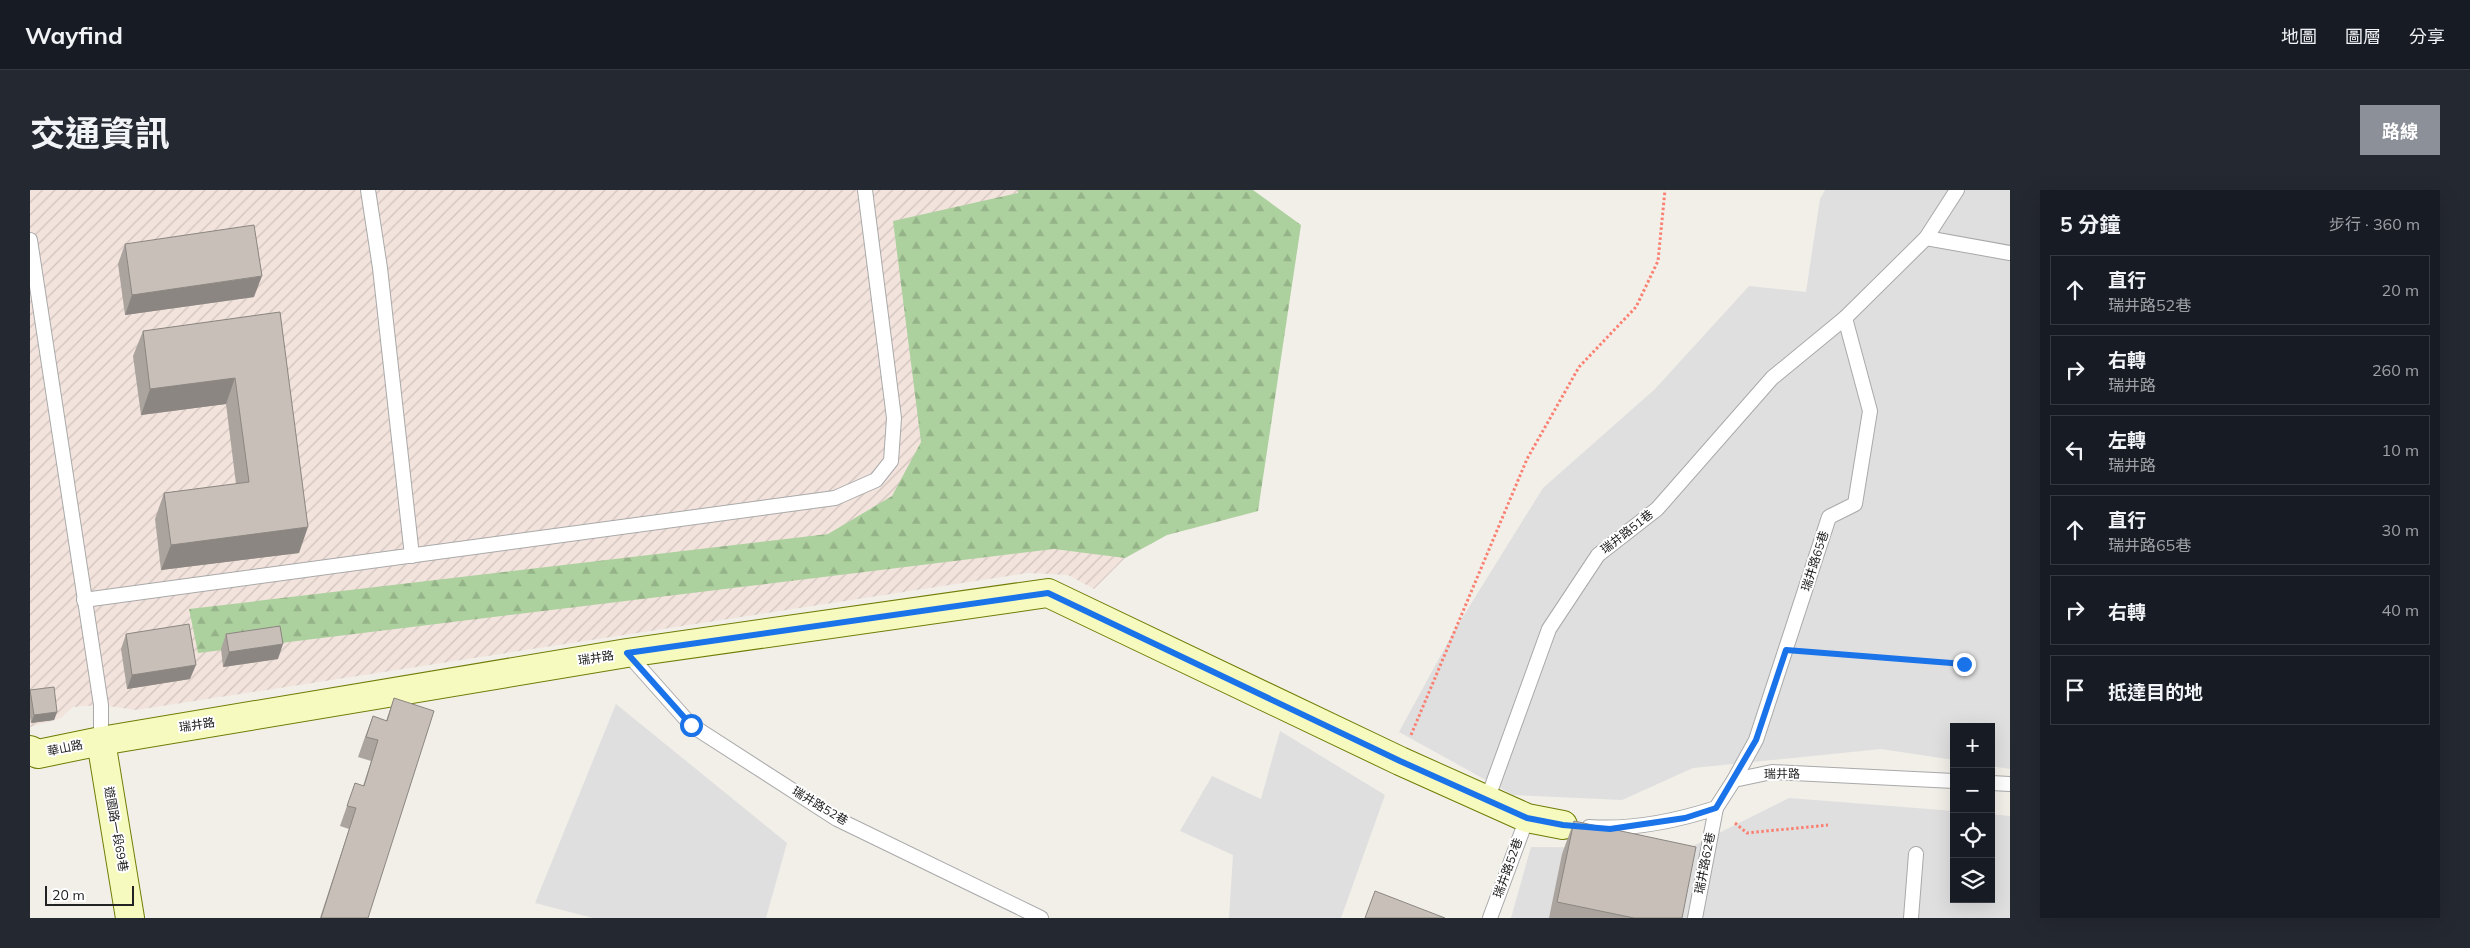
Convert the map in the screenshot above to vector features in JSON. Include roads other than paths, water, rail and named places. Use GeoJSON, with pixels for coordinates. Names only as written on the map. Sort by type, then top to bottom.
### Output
{"type":"FeatureCollection","features":[{"type":"Feature","properties":{"kind":"street","name":"瑞井路"},"geometry":{"type":"LineString","coordinates":[[101,741],[627,653],[1048,593],[1400,761],[1527,818],[1563,825]]}},
{"type":"Feature","properties":{"kind":"street","name":"華山路"},"geometry":{"type":"LineString","coordinates":[[30,750],[38,754],[101,741]]}},
{"type":"Feature","properties":{"kind":"street","name":"遊園路一段69巷"},"geometry":{"type":"LineString","coordinates":[[101,741],[130,918]]}},
{"type":"Feature","properties":{"kind":"lane"},"geometry":{"type":"LineString","coordinates":[[368,190],[380,268],[412,556]]}},
{"type":"Feature","properties":{"kind":"lane"},"geometry":{"type":"LineString","coordinates":[[84,600],[835,498],[876,480],[891,462],[894,418],[865,190]]}},
{"type":"Feature","properties":{"kind":"lane","name":"瑞井路51巷"},"geometry":{"type":"LineString","coordinates":[[1487,800],[1549,629],[1598,555],[1657,508],[1772,378],[1845,318],[1926,238],[1957,190]]}},
{"type":"Feature","properties":{"kind":"lane"},"geometry":{"type":"LineString","coordinates":[[1926,238],[2010,253]]}},
{"type":"Feature","properties":{"kind":"lane"},"geometry":{"type":"LineString","coordinates":[[30,240],[101,705],[101,741]]}},
{"type":"Feature","properties":{"kind":"lane","name":"瑞井路65巷"},"geometry":{"type":"LineString","coordinates":[[1734,780],[1756,740],[1830,517],[1855,504],[1870,411],[1845,318]]}},
{"type":"Feature","properties":{"kind":"lane","name":"瑞井路52巷"},"geometry":{"type":"LineString","coordinates":[[627,653],[691,725],[829,814],[1041,918]]}},
{"type":"Feature","properties":{"kind":"lane","name":"瑞井路"},"geometry":{"type":"LineString","coordinates":[[1734,780],[1772,772],[1950,781]]}},
{"type":"Feature","properties":{"kind":"lane"},"geometry":{"type":"LineString","coordinates":[[1716,808],[1734,780]]}},
{"type":"Feature","properties":{"kind":"lane"},"geometry":{"type":"LineString","coordinates":[[1995,783],[2010,784]]}},
{"type":"Feature","properties":{"kind":"lane","name":"瑞井路"},"geometry":{"type":"LineString","coordinates":[[1563,825],[1610,829],[1685,818],[1716,808]]}},
{"type":"Feature","properties":{"kind":"lane","name":"瑞井路62巷"},"geometry":{"type":"LineString","coordinates":[[1695,918],[1716,808]]}},
{"type":"Feature","properties":{"kind":"lane","name":"瑞井路52巷"},"geometry":{"type":"LineString","coordinates":[[1490,918],[1527,818]]}},
{"type":"Feature","properties":{"kind":"lane"},"geometry":{"type":"LineString","coordinates":[[1911,918],[1916,854]]}}]}
